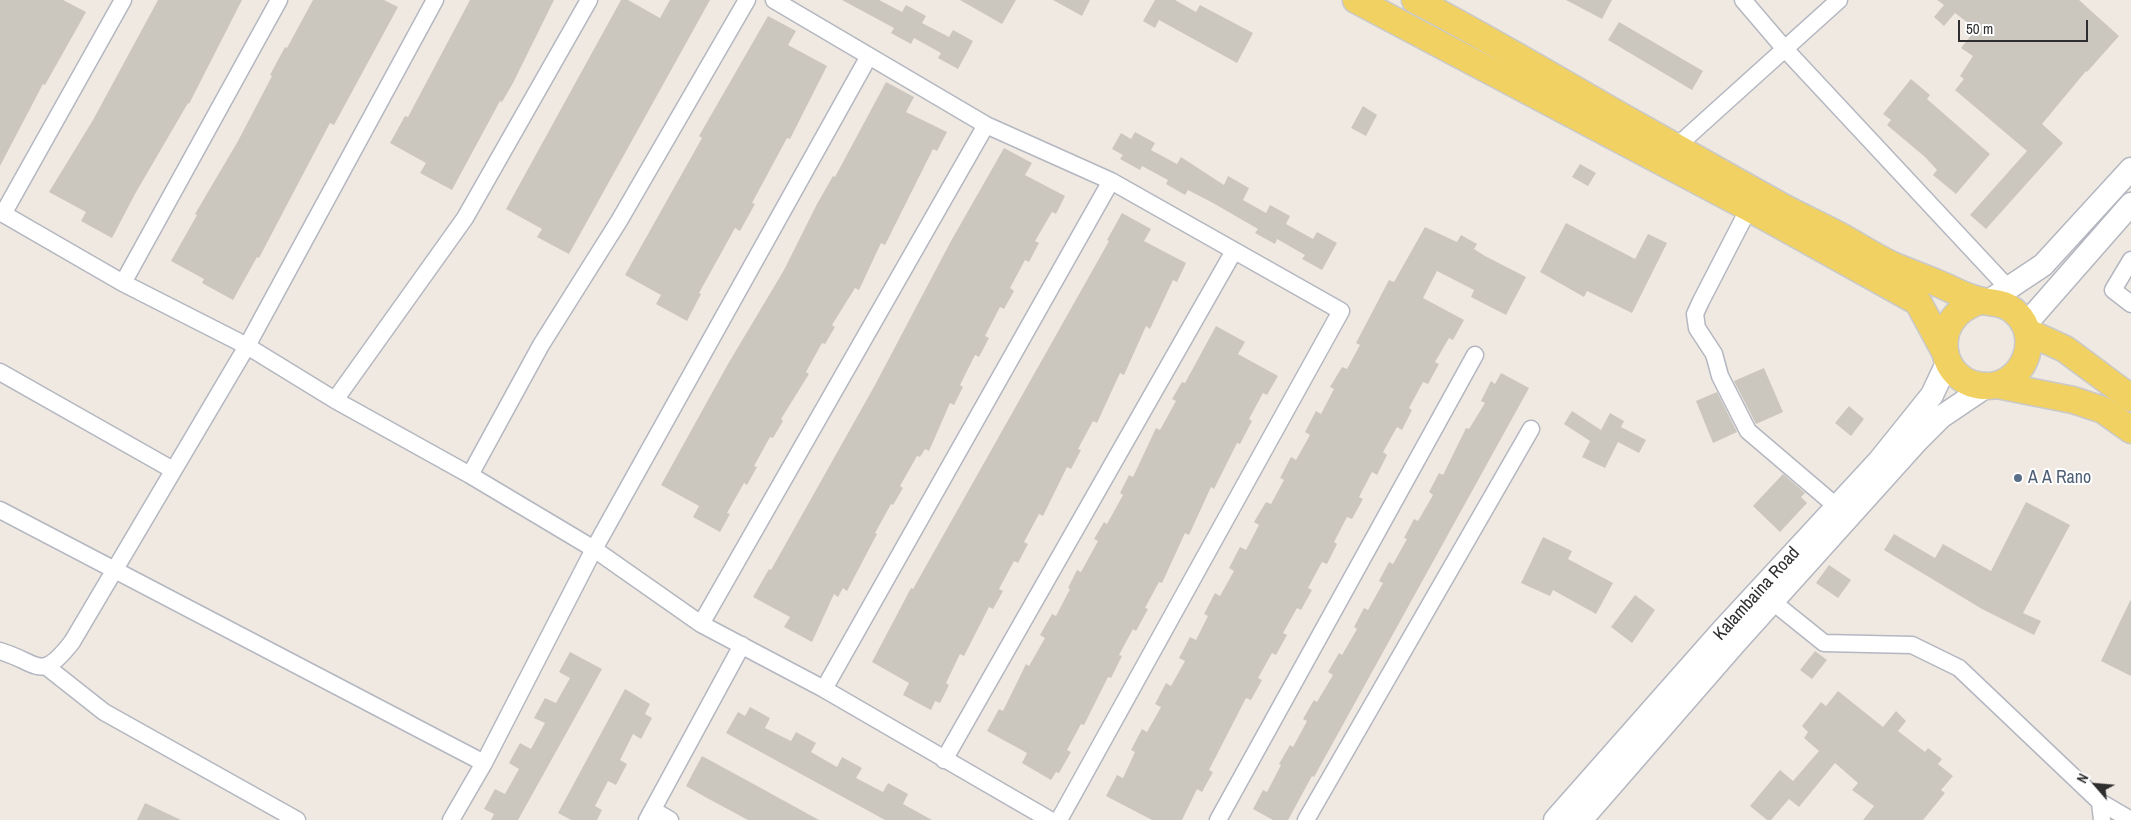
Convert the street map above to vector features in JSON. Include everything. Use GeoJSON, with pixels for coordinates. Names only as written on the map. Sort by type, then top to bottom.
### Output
{"type":"FeatureCollection","features":[{"type":"Feature","properties":{"kind":"main road"},"geometry":{"type":"LineString","coordinates":[[1356,0],[1749,208],[1918,302],[1946,357],[1960,377],[1977,385],[2073,400],[2103,410],[2131,430]]}},
{"type":"Feature","properties":{"kind":"main road"},"geometry":{"type":"LineString","coordinates":[[1414,0],[1891,265],[1992,297],[2010,308],[2026,328],[2065,349],[2131,398]]}},
{"type":"Feature","properties":{"kind":"main road"},"geometry":{"type":"LineString","coordinates":[[1946,357],[1944,338],[1952,319],[1967,305],[1992,297],[2049,259],[2131,169]]}},
{"type":"Feature","properties":{"kind":"main road"},"geometry":{"type":"LineString","coordinates":[[1992,386],[2009,380],[2019,370],[2026,359],[2029,346],[2026,328],[2131,204]]}},
{"type":"Feature","properties":{"kind":"main road","name":"Kalambaina Road"},"geometry":{"type":"LineString","coordinates":[[1555,820],[1721,632],[1905,430],[1932,395],[1946,357]]}},
{"type":"Feature","properties":{"kind":"main road","name":"Kalambaina Road"},"geometry":{"type":"LineString","coordinates":[[1581,820],[1772,602],[1917,441],[1941,417],[1992,386]]}},
{"type":"Feature","properties":{"kind":"street"},"geometry":{"type":"LineString","coordinates":[[124,0],[1,213],[123,283],[247,346],[335,400],[470,475],[594,550],[701,624],[824,689],[1050,820]]}},
{"type":"Feature","properties":{"kind":"street"},"geometry":{"type":"LineString","coordinates":[[123,283],[279,0]]}},
{"type":"Feature","properties":{"kind":"street"},"geometry":{"type":"LineString","coordinates":[[47,667],[58,660],[72,642],[247,346],[435,0]]}},
{"type":"Feature","properties":{"kind":"street"},"geometry":{"type":"LineString","coordinates":[[335,400],[465,218],[589,0]]}},
{"type":"Feature","properties":{"kind":"street"},"geometry":{"type":"LineString","coordinates":[[470,475],[541,344],[619,221],[746,0]]}},
{"type":"Feature","properties":{"kind":"street"},"geometry":{"type":"LineString","coordinates":[[774,0],[986,125],[1111,181],[1341,312],[1060,820]]}},
{"type":"Feature","properties":{"kind":"street"},"geometry":{"type":"LineString","coordinates":[[1743,0],[1992,297]]}},
{"type":"Feature","properties":{"kind":"street"},"geometry":{"type":"LineString","coordinates":[[1676,147],[1839,0]]}},
{"type":"Feature","properties":{"kind":"street"},"geometry":{"type":"LineString","coordinates":[[451,820],[484,763],[594,550],[869,56]]}},
{"type":"Feature","properties":{"kind":"street"},"geometry":{"type":"LineString","coordinates":[[701,624],[986,125]]}},
{"type":"Feature","properties":{"kind":"street"},"geometry":{"type":"LineString","coordinates":[[824,689],[1111,181]]}},
{"type":"Feature","properties":{"kind":"street"},"geometry":{"type":"LineString","coordinates":[[1749,208],[1701,301],[1696,314],[1697,328],[1714,354],[1720,376],[1748,430],[1836,506]]}},
{"type":"Feature","properties":{"kind":"street"},"geometry":{"type":"LineString","coordinates":[[944,760],[1234,251]]}},
{"type":"Feature","properties":{"kind":"street"},"geometry":{"type":"LineString","coordinates":[[2131,260],[2113,290],[2131,304]]}},
{"type":"Feature","properties":{"kind":"street"},"geometry":{"type":"LineString","coordinates":[[1218,820],[1475,354]]}},
{"type":"Feature","properties":{"kind":"street"},"geometry":{"type":"LineString","coordinates":[[0,372],[174,470]]}},
{"type":"Feature","properties":{"kind":"street"},"geometry":{"type":"LineString","coordinates":[[1306,820],[1531,429]]}},
{"type":"Feature","properties":{"kind":"street"},"geometry":{"type":"LineString","coordinates":[[0,510],[484,763]]}},
{"type":"Feature","properties":{"kind":"street"},"geometry":{"type":"LineString","coordinates":[[1772,602],[1824,643],[1912,645],[1959,668],[2100,802],[2131,820]]}},
{"type":"Feature","properties":{"kind":"street"},"geometry":{"type":"LineString","coordinates":[[670,820],[650,815],[742,645]]}},
{"type":"Feature","properties":{"kind":"street"},"geometry":{"type":"LineString","coordinates":[[0,651],[16,656],[33,666],[47,667],[104,712],[297,820]]}},
{"type":"Feature","properties":{"kind":"street"},"geometry":{"type":"LineString","coordinates":[[2100,802],[2102,820]]}},
{"type":"Feature","properties":{"kind":"building"},"geometry":{"type":"Polygon","coordinates":[[[0,0],[63,0],[86,12],[45,85],[43,84],[0,166],[0,0]]]}},
{"type":"Feature","properties":{"kind":"building"},"geometry":{"type":"Polygon","coordinates":[[[158,0],[242,0],[189,104],[135,194],[112,238],[81,221],[86,212],[49,192],[93,120],[158,0]]]}},
{"type":"Feature","properties":{"kind":"building"},"geometry":{"type":"Polygon","coordinates":[[[313,0],[384,0],[398,7],[334,125],[330,123],[259,258],[257,257],[233,300],[202,283],[204,279],[171,261],[197,215],[195,214],[238,141],[285,47],[287,48],[313,0]]]}},
{"type":"Feature","properties":{"kind":"building"},"geometry":{"type":"Polygon","coordinates":[[[470,0],[554,0],[513,83],[502,102],[500,101],[452,190],[420,173],[426,163],[390,143],[405,116],[408,117],[470,0]]]}},
{"type":"Feature","properties":{"kind":"building"},"geometry":{"type":"Polygon","coordinates":[[[621,0],[628,0],[660,18],[670,0],[710,0],[569,254],[537,237],[542,229],[506,209],[621,0]]]}},
{"type":"Feature","properties":{"kind":"building"},"geometry":{"type":"Polygon","coordinates":[[[842,0],[879,0],[902,12],[906,5],[926,16],[922,23],[949,37],[953,30],[973,41],[958,69],[938,58],[941,53],[914,38],[911,44],[891,33],[894,28],[842,0]]]}},
{"type":"Feature","properties":{"kind":"building"},"geometry":{"type":"Polygon","coordinates":[[[960,0],[1016,0],[1002,24],[960,0]]]}},
{"type":"Feature","properties":{"kind":"building"},"geometry":{"type":"Polygon","coordinates":[[[1053,0],[1090,0],[1082,16],[1053,0]]]}},
{"type":"Feature","properties":{"kind":"building"},"geometry":{"type":"Polygon","coordinates":[[[1155,0],[1175,0],[1196,12],[1200,5],[1253,33],[1237,63],[1159,20],[1155,28],[1143,21],[1155,0]]]}},
{"type":"Feature","properties":{"kind":"building"},"geometry":{"type":"Polygon","coordinates":[[[1566,0],[1612,0],[1602,19],[1566,0]]]}},
{"type":"Feature","properties":{"kind":"building"},"geometry":{"type":"Polygon","coordinates":[[[1937,0],[2079,0],[2119,36],[2086,71],[2042,124],[2063,143],[1986,229],[1970,215],[2027,151],[1955,90],[1964,79],[1960,76],[1973,56],[1961,48],[1976,29],[1955,13],[1944,26],[1934,17],[1944,5],[1937,0]]]}},
{"type":"Feature","properties":{"kind":"building"},"geometry":{"type":"Polygon","coordinates":[[[768,16],[796,31],[788,45],[827,66],[790,139],[787,138],[752,203],[755,204],[740,231],[735,228],[699,293],[701,294],[687,321],[656,304],[661,295],[625,275],[702,138],[699,136],[768,16]]]}},
{"type":"Feature","properties":{"kind":"building"},"geometry":{"type":"Polygon","coordinates":[[[1619,22],[1703,71],[1692,90],[1608,40],[1619,22]]]}},
{"type":"Feature","properties":{"kind":"building"},"geometry":{"type":"Polygon","coordinates":[[[1911,79],[1930,95],[1927,99],[1990,154],[1956,194],[1933,175],[1937,170],[1925,157],[1887,125],[1891,120],[1883,114],[1911,79]]]}},
{"type":"Feature","properties":{"kind":"building"},"geometry":{"type":"Polygon","coordinates":[[[886,82],[914,97],[906,112],[947,132],[937,151],[933,149],[885,245],[881,243],[859,290],[855,288],[832,325],[835,327],[825,344],[822,343],[806,372],[809,374],[781,419],[783,421],[773,438],[770,437],[754,466],[757,467],[747,485],[744,483],[727,513],[730,514],[720,532],[693,517],[699,506],[661,485],[728,364],[784,270],[817,204],[833,176],[835,177],[886,82]]]}},
{"type":"Feature","properties":{"kind":"building"},"geometry":{"type":"Polygon","coordinates":[[[1363,106],[1377,115],[1366,136],[1351,128],[1363,106]]]}},
{"type":"Feature","properties":{"kind":"building"},"geometry":{"type":"Polygon","coordinates":[[[1135,132],[1155,143],[1151,150],[1177,164],[1181,157],[1224,185],[1228,176],[1249,188],[1243,200],[1266,213],[1270,205],[1290,216],[1286,224],[1313,239],[1317,232],[1337,243],[1322,270],[1302,259],[1305,255],[1277,239],[1275,244],[1255,233],[1258,229],[1213,203],[1188,190],[1185,195],[1166,184],[1168,180],[1142,166],[1140,170],[1120,159],[1123,155],[1112,149],[1121,133],[1131,139],[1135,132]]]}},
{"type":"Feature","properties":{"kind":"building"},"geometry":{"type":"Polygon","coordinates":[[[1004,148],[1032,163],[1025,175],[1065,196],[1056,214],[1052,212],[1035,241],[1039,243],[1029,262],[1025,260],[1010,288],[1014,291],[1004,309],[1000,307],[985,336],[989,338],[979,357],[975,355],[960,385],[963,387],[954,405],[950,403],[929,451],[925,449],[920,457],[917,456],[900,486],[903,488],[893,505],[891,504],[875,533],[877,534],[847,591],[843,588],[838,597],[834,594],[812,642],[784,627],[790,617],[753,597],[769,569],[771,570],[875,385],[951,241],[1004,148]]]}},
{"type":"Feature","properties":{"kind":"building"},"geometry":{"type":"Polygon","coordinates":[[[1580,164],[1596,173],[1588,186],[1572,177],[1580,164]]]}},
{"type":"Feature","properties":{"kind":"building"},"geometry":{"type":"Polygon","coordinates":[[[1122,213],[1151,229],[1144,241],[1186,263],[1177,282],[1173,280],[1150,329],[1146,326],[1124,375],[1120,373],[1097,423],[1093,421],[1078,449],[1081,450],[1071,469],[1067,467],[1043,516],[1039,514],[1024,542],[1028,544],[1018,563],[1014,561],[999,589],[1003,591],[993,609],[989,607],[964,656],[960,654],[946,683],[949,685],[940,703],[935,701],[931,710],[903,695],[909,683],[872,662],[911,588],[913,589],[1109,241],[1107,240],[1122,213]]]}},
{"type":"Feature","properties":{"kind":"building"},"geometry":{"type":"Polygon","coordinates":[[[1566,223],[1635,259],[1648,234],[1667,243],[1632,313],[1587,291],[1584,297],[1540,272],[1566,223]]]}},
{"type":"Feature","properties":{"kind":"building"},"geometry":{"type":"Polygon","coordinates":[[[1425,227],[1457,242],[1461,235],[1477,244],[1474,249],[1526,277],[1506,315],[1471,297],[1474,290],[1437,271],[1423,298],[1464,320],[1453,340],[1449,338],[1435,362],[1439,364],[1428,384],[1423,382],[1409,408],[1412,410],[1402,430],[1397,427],[1383,452],[1387,455],[1377,475],[1372,472],[1359,497],[1363,499],[1352,519],[1347,517],[1334,542],[1337,544],[1327,564],[1322,562],[1308,588],[1312,590],[1301,610],[1297,608],[1283,633],[1287,635],[1276,655],[1272,653],[1258,678],[1262,680],[1251,700],[1246,698],[1209,770],[1213,772],[1202,792],[1197,789],[1182,820],[1152,820],[1106,796],[1117,775],[1123,778],[1135,752],[1131,750],[1142,729],[1147,732],[1161,707],[1155,704],[1166,683],[1171,686],[1185,661],[1179,658],[1190,637],[1196,640],[1208,616],[1204,614],[1215,593],[1220,596],[1234,571],[1229,568],[1240,547],[1246,550],[1259,525],[1254,522],[1266,502],[1271,504],[1284,480],[1280,478],[1291,457],[1296,460],[1310,435],[1305,432],[1316,411],[1321,414],[1334,389],[1330,387],[1342,367],[1347,369],[1360,345],[1356,343],[1389,280],[1394,282],[1425,227]]]}},
{"type":"Feature","properties":{"kind":"building"},"geometry":{"type":"Polygon","coordinates":[[[1216,326],[1245,342],[1238,354],[1278,376],[1267,395],[1263,393],[1249,419],[1252,421],[1240,444],[1237,443],[1214,489],[1211,487],[1189,535],[1185,533],[1162,583],[1159,582],[1145,608],[1148,609],[1136,631],[1133,629],[1119,655],[1122,656],[1111,678],[1108,677],[1084,725],[1081,724],[1067,750],[1071,752],[1059,773],[1056,772],[1051,780],[1022,763],[1027,753],[987,731],[999,709],[1003,711],[1026,664],[1029,666],[1045,638],[1040,635],[1052,614],[1056,616],[1070,589],[1068,588],[1077,570],[1081,572],[1098,541],[1094,539],[1104,522],[1107,524],[1123,495],[1120,493],[1129,475],[1133,477],[1156,428],[1160,430],[1176,401],[1172,399],[1182,382],[1185,383],[1216,326]]]}},
{"type":"Feature","properties":{"kind":"building"},"geometry":{"type":"Polygon","coordinates":[[[1764,368],[1783,412],[1756,424],[1734,381],[1764,368]]]}},
{"type":"Feature","properties":{"kind":"building"},"geometry":{"type":"Polygon","coordinates":[[[1501,373],[1529,388],[1314,777],[1312,776],[1288,820],[1273,820],[1253,809],[1263,790],[1267,792],[1281,765],[1279,764],[1290,745],[1293,747],[1307,721],[1303,719],[1314,700],[1317,702],[1333,675],[1328,672],[1339,653],[1342,655],[1357,629],[1354,627],[1364,608],[1368,610],[1383,583],[1379,581],[1389,562],[1393,564],[1407,539],[1404,538],[1414,519],[1418,521],[1433,495],[1429,492],[1439,473],[1443,475],[1466,428],[1469,429],[1485,403],[1481,401],[1491,381],[1495,384],[1501,373]]]}},
{"type":"Feature","properties":{"kind":"building"},"geometry":{"type":"Polygon","coordinates":[[[1717,392],[1737,432],[1713,443],[1696,401],[1717,392]]]}},
{"type":"Feature","properties":{"kind":"building"},"geometry":{"type":"Polygon","coordinates":[[[1849,406],[1864,419],[1851,436],[1835,423],[1849,406]]]}},
{"type":"Feature","properties":{"kind":"building"},"geometry":{"type":"Polygon","coordinates":[[[1572,411],[1601,430],[1610,413],[1624,421],[1621,427],[1646,440],[1639,453],[1618,442],[1605,468],[1582,457],[1590,441],[1564,424],[1572,411]]]}},
{"type":"Feature","properties":{"kind":"building"},"geometry":{"type":"Polygon","coordinates":[[[1783,474],[1805,493],[1801,497],[1807,503],[1780,532],[1753,506],[1783,474]]]}},
{"type":"Feature","properties":{"kind":"building"},"geometry":{"type":"Polygon","coordinates":[[[2026,502],[2070,525],[2023,613],[2041,621],[2034,635],[1982,609],[1884,550],[1894,534],[1935,558],[1943,544],[1991,571],[2026,502]]]}},
{"type":"Feature","properties":{"kind":"building"},"geometry":{"type":"Polygon","coordinates":[[[1543,537],[1572,551],[1568,559],[1613,583],[1596,614],[1553,590],[1550,596],[1521,583],[1543,537]]]}},
{"type":"Feature","properties":{"kind":"building"},"geometry":{"type":"Polygon","coordinates":[[[1829,565],[1851,580],[1838,598],[1816,583],[1829,565]]]}},
{"type":"Feature","properties":{"kind":"building"},"geometry":{"type":"Polygon","coordinates":[[[1635,595],[1655,610],[1632,643],[1611,627],[1635,595]]]}},
{"type":"Feature","properties":{"kind":"building"},"geometry":{"type":"Polygon","coordinates":[[[2131,599],[2131,676],[2101,661],[2131,599]]]}},
{"type":"Feature","properties":{"kind":"building"},"geometry":{"type":"Polygon","coordinates":[[[1815,651],[1827,660],[1812,679],[1800,670],[1815,651]]]}},
{"type":"Feature","properties":{"kind":"building"},"geometry":{"type":"Polygon","coordinates":[[[570,652],[602,669],[518,820],[491,820],[494,814],[484,809],[495,789],[505,794],[519,769],[509,763],[520,743],[531,749],[545,723],[534,718],[545,698],[556,703],[570,678],[559,672],[570,652]]]}},
{"type":"Feature","properties":{"kind":"building"},"geometry":{"type":"Polygon","coordinates":[[[625,689],[650,704],[645,714],[652,718],[641,739],[633,734],[620,760],[627,764],[616,785],[608,781],[595,806],[602,810],[597,820],[571,820],[558,813],[625,689]]]}},
{"type":"Feature","properties":{"kind":"building"},"geometry":{"type":"Polygon","coordinates":[[[1838,691],[1883,727],[1896,711],[1906,721],[1898,731],[1925,752],[1928,748],[1942,759],[1938,764],[1953,776],[1941,790],[1945,793],[1923,820],[1863,820],[1874,806],[1852,790],[1858,783],[1835,763],[1799,807],[1789,799],[1771,820],[1767,820],[1750,806],[1780,770],[1793,781],[1819,751],[1804,738],[1808,732],[1802,726],[1821,702],[1826,706],[1838,691]]]}},
{"type":"Feature","properties":{"kind":"building"},"geometry":{"type":"Polygon","coordinates":[[[750,707],[770,718],[765,728],[791,741],[796,732],[816,743],[811,752],[837,767],[842,757],[862,768],[856,778],[883,792],[888,783],[908,794],[903,804],[932,820],[885,820],[726,733],[738,712],[745,716],[750,707]]]}},
{"type":"Feature","properties":{"kind":"building"},"geometry":{"type":"Polygon","coordinates":[[[702,756],[819,820],[748,820],[707,798],[686,786],[702,756]]]}},
{"type":"Feature","properties":{"kind":"building"},"geometry":{"type":"Polygon","coordinates":[[[145,803],[181,820],[137,820],[145,803]]]}},
{"type":"Feature","properties":{"kind":"place","name":"A A Rano"},"geometry":{"type":"Point","coordinates":[2018,478]}}]}
